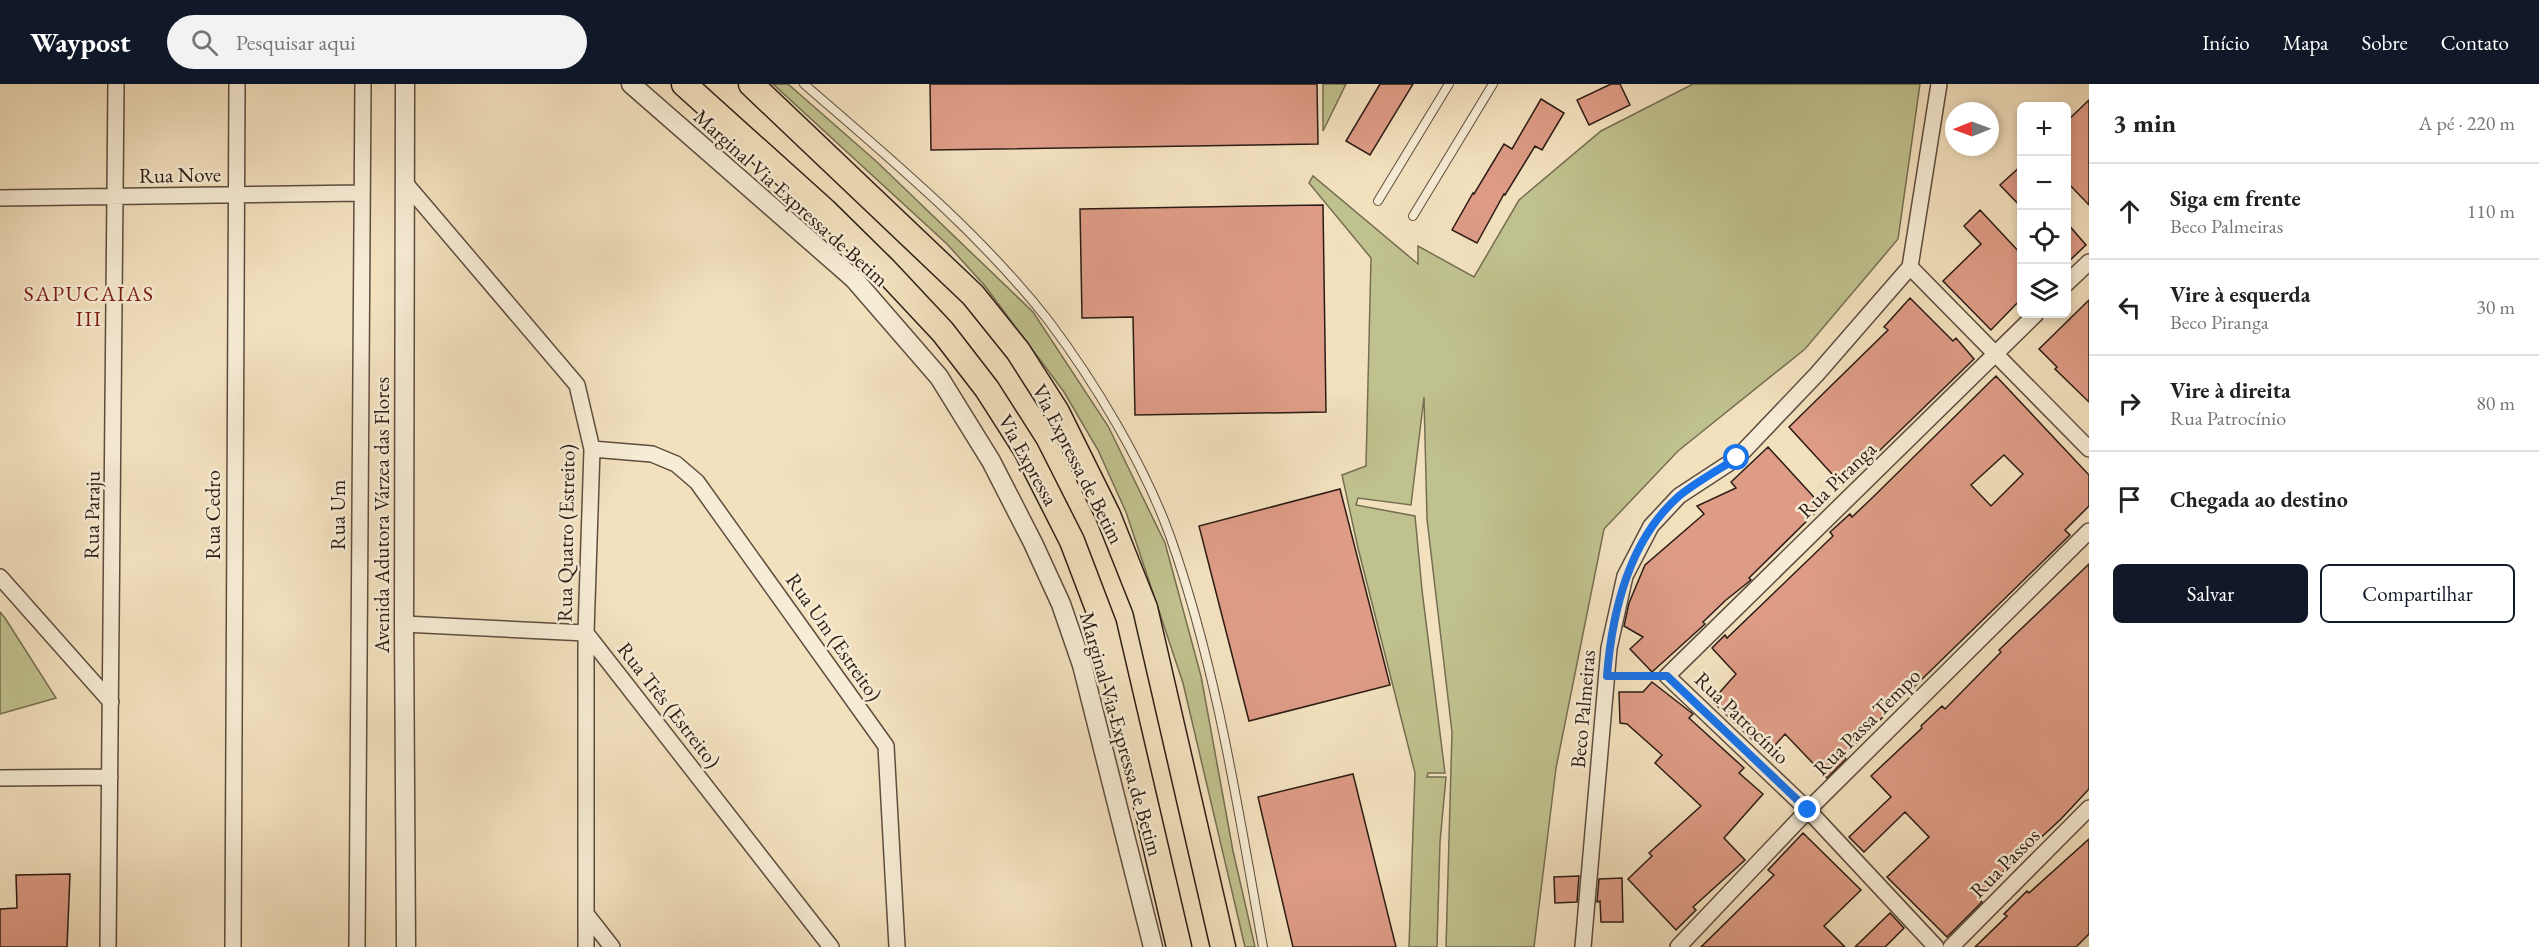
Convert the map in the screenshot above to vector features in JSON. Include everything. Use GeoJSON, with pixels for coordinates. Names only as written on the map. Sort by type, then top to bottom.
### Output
{"type":"FeatureCollection","features":[{"type":"Feature","properties":{"kind":"highway","name":"Via Expressa"},"geometry":{"type":"LineString","coordinates":[[684,84],[825,211],[884,269],[950,342],[987,389],[1026,450],[1072,541],[1104,625],[1179,947]]}},
{"type":"Feature","properties":{"kind":"highway","name":"Via Expressa de Betim"},"geometry":{"type":"LineString","coordinates":[[751,84],[973,295],[1018,351],[1056,412],[1108,515],[1145,608],[1223,947]]}},
{"type":"Feature","properties":{"kind":"street","name":"Rua Paraju"},"geometry":{"type":"LineString","coordinates":[[108,947],[117,197],[116,84]]}},
{"type":"Feature","properties":{"kind":"street","name":"Rua Cedro"},"geometry":{"type":"LineString","coordinates":[[233,947],[237,84]]}},
{"type":"Feature","properties":{"kind":"street","name":"Rua Um"},"geometry":{"type":"LineString","coordinates":[[357,947],[363,84]]}},
{"type":"Feature","properties":{"kind":"street","name":"Avenida Adutora Várzea das Flores"},"geometry":{"type":"LineString","coordinates":[[405,84],[406,947]]}},
{"type":"Feature","properties":{"kind":"street","name":"Marginal Via Expressa de Betim"},"geometry":{"type":"LineString","coordinates":[[631,84],[854,279],[939,377],[991,461],[1034,543],[1061,604],[1082,664],[1153,947]]}},
{"type":"Feature","properties":{"kind":"street"},"geometry":{"type":"LineString","coordinates":[[1939,84],[1910,267],[2089,448]]}},
{"type":"Feature","properties":{"kind":"street","name":"Rua Quatro (Estreito)"},"geometry":{"type":"LineString","coordinates":[[406,184],[577,385],[592,449],[586,633],[586,947]]}},
{"type":"Feature","properties":{"kind":"street","name":"Rua Nove"},"geometry":{"type":"LineString","coordinates":[[0,198],[361,193]]}},
{"type":"Feature","properties":{"kind":"street"},"geometry":{"type":"LineString","coordinates":[[2071,280],[2089,262]]}},
{"type":"Feature","properties":{"kind":"street","name":"Beco Palmeiras"},"geometry":{"type":"LineString","coordinates":[[1582,947],[1609,648],[1625,576],[1651,526],[1679,496],[1737,458],[1817,374],[1910,267]]}},
{"type":"Feature","properties":{"kind":"street","name":"Rua Piranga"},"geometry":{"type":"LineString","coordinates":[[1667,676],[2033,318]]}},
{"type":"Feature","properties":{"kind":"street","name":"Rua Um (Estreito)"},"geometry":{"type":"LineString","coordinates":[[592,449],[652,454],[676,464],[697,482],[886,746],[897,947]]}},
{"type":"Feature","properties":{"kind":"street","name":"Rua Passa Tempo"},"geometry":{"type":"LineString","coordinates":[[1678,947],[1808,810],[2089,531]]}},
{"type":"Feature","properties":{"kind":"street"},"geometry":{"type":"LineString","coordinates":[[0,577],[111,702]]}},
{"type":"Feature","properties":{"kind":"street"},"geometry":{"type":"LineString","coordinates":[[404,624],[586,633]]}},
{"type":"Feature","properties":{"kind":"street","name":"Rua Três (Estreito)"},"geometry":{"type":"LineString","coordinates":[[586,633],[831,947]]}},
{"type":"Feature","properties":{"kind":"street","name":"Rua Patrocínio"},"geometry":{"type":"LineString","coordinates":[[1667,676],[1808,810],[1936,947]]}},
{"type":"Feature","properties":{"kind":"street"},"geometry":{"type":"LineString","coordinates":[[0,778],[110,777]]}},
{"type":"Feature","properties":{"kind":"street","name":"Rua Passos"},"geometry":{"type":"LineString","coordinates":[[1951,947],[2089,808]]}},
{"type":"Feature","properties":{"kind":"street"},"geometry":{"type":"LineString","coordinates":[[587,915],[612,947]]}},
{"type":"Feature","properties":{"kind":"lane"},"geometry":{"type":"LineString","coordinates":[[804,84],[912,178],[982,246],[1047,320],[1101,396],[1142,474],[1169,534],[1198,623],[1231,767],[1263,947]]}},
{"type":"Feature","properties":{"kind":"lane"},"geometry":{"type":"LineString","coordinates":[[1378,201],[1449,84]]}},
{"type":"Feature","properties":{"kind":"lane"},"geometry":{"type":"LineString","coordinates":[[1413,216],[1493,84]]}},
{"type":"Feature","properties":{"kind":"path"},"geometry":{"type":"LineString","coordinates":[[1607,676],[1667,676]]}},
{"type":"Feature","properties":{"kind":"green space"},"geometry":{"type":"Polygon","coordinates":[[[773,84],[788,84],[877,162],[1033,312],[1108,426],[1165,543],[1201,676],[1233,851],[1255,947],[1245,947],[1183,683],[1126,512],[1098,450],[1064,392],[985,286],[947,244],[773,84]]]}},
{"type":"Feature","properties":{"kind":"green space"},"geometry":{"type":"Polygon","coordinates":[[[1323,84],[1346,84],[1323,131],[1323,84]]]}},
{"type":"Feature","properties":{"kind":"green space"},"geometry":{"type":"Polygon","coordinates":[[[1693,84],[1920,84],[1898,239],[1805,349],[1678,451],[1604,529],[1556,768],[1534,947],[1446,947],[1452,732],[1427,519],[1424,397],[1411,505],[1358,498],[1356,505],[1415,516],[1445,773],[1428,773],[1427,777],[1446,777],[1440,842],[1437,947],[1409,947],[1415,773],[1358,548],[1342,475],[1366,466],[1371,258],[1309,183],[1313,176],[1418,264],[1418,246],[1474,277],[1519,200],[1601,131],[1693,84]]]}},
{"type":"Feature","properties":{"kind":"green space"},"geometry":{"type":"Polygon","coordinates":[[[0,612],[5,618],[56,698],[0,714],[0,612]]]}},
{"type":"Feature","properties":{"kind":"building"},"geometry":{"type":"Polygon","coordinates":[[[930,84],[1317,84],[1318,144],[931,150],[930,84]]]}},
{"type":"Feature","properties":{"kind":"building"},"geometry":{"type":"Polygon","coordinates":[[[1380,84],[1413,84],[1370,155],[1346,141],[1380,84]]]}},
{"type":"Feature","properties":{"kind":"building"},"geometry":{"type":"Polygon","coordinates":[[[1611,84],[1620,84],[1630,105],[1589,125],[1577,100],[1611,84]]]}},
{"type":"Feature","properties":{"kind":"building"},"geometry":{"type":"Polygon","coordinates":[[[1541,99],[1564,113],[1542,150],[1535,146],[1504,194],[1477,243],[1452,230],[1504,144],[1512,149],[1541,99]]]}},
{"type":"Feature","properties":{"kind":"building"},"geometry":{"type":"Polygon","coordinates":[[[2089,100],[2089,205],[2071,186],[2071,117],[2089,100]]]}},
{"type":"Feature","properties":{"kind":"building"},"geometry":{"type":"Polygon","coordinates":[[[2017,170],[2017,203],[2000,185],[2017,170]]]}},
{"type":"Feature","properties":{"kind":"building"},"geometry":{"type":"Polygon","coordinates":[[[1323,205],[1326,412],[1135,415],[1133,317],[1082,318],[1080,209],[1323,205]]]}},
{"type":"Feature","properties":{"kind":"building"},"geometry":{"type":"Polygon","coordinates":[[[1980,210],[2017,250],[2017,303],[1991,330],[1943,281],[1981,244],[1964,226],[1980,210]]]}},
{"type":"Feature","properties":{"kind":"building"},"geometry":{"type":"Polygon","coordinates":[[[2071,228],[2086,245],[2071,259],[2071,228]]]}},
{"type":"Feature","properties":{"kind":"building"},"geometry":{"type":"Polygon","coordinates":[[[1910,298],[1953,341],[1956,338],[1974,359],[1843,486],[1789,427],[1888,330],[1884,327],[1910,298]]]}},
{"type":"Feature","properties":{"kind":"building"},"geometry":{"type":"Polygon","coordinates":[[[2089,300],[2089,402],[2055,369],[2057,367],[2039,349],[2089,300]]]}},
{"type":"Feature","properties":{"kind":"building"},"geometry":{"type":"Polygon","coordinates":[[[1996,376],[2089,475],[2089,506],[2065,530],[2070,535],[1843,756],[1846,759],[1827,778],[1785,734],[1767,754],[1712,701],[1736,674],[1712,648],[1725,635],[1727,638],[1833,536],[1830,532],[1850,514],[1852,517],[1996,376]],[[2004,455],[1971,485],[1991,506],[2023,474],[2004,455]]]}},
{"type":"Feature","properties":{"kind":"building"},"geometry":{"type":"Polygon","coordinates":[[[1768,447],[1822,506],[1749,578],[1751,580],[1726,600],[1703,622],[1705,624],[1652,672],[1630,649],[1643,637],[1624,626],[1629,603],[1645,565],[1704,514],[1697,506],[1736,488],[1731,482],[1768,447]]]}},
{"type":"Feature","properties":{"kind":"building"},"geometry":{"type":"Polygon","coordinates":[[[1340,489],[1390,685],[1249,721],[1199,526],[1340,489]]]}},
{"type":"Feature","properties":{"kind":"building"},"geometry":{"type":"Polygon","coordinates":[[[2089,564],[2089,789],[2061,819],[2035,843],[2033,841],[1978,898],[1982,902],[1947,937],[1887,877],[1929,837],[1905,812],[1864,852],[1849,837],[1891,797],[1871,776],[1942,706],[1945,709],[2001,652],[1999,650],[2089,564]]]}},
{"type":"Feature","properties":{"kind":"building"},"geometry":{"type":"Polygon","coordinates":[[[1652,682],[1693,714],[1689,718],[1744,768],[1739,773],[1763,794],[1724,838],[1745,860],[1693,907],[1696,910],[1676,930],[1628,879],[1652,856],[1649,853],[1701,806],[1655,763],[1662,755],[1627,724],[1620,723],[1619,692],[1643,692],[1652,682]]]}},
{"type":"Feature","properties":{"kind":"building"},"geometry":{"type":"Polygon","coordinates":[[[1353,774],[1396,947],[1293,947],[1258,797],[1353,774]]]}},
{"type":"Feature","properties":{"kind":"building"},"geometry":{"type":"Polygon","coordinates":[[[1803,833],[1861,890],[1824,926],[1845,947],[1701,947],[1774,875],[1768,870],[1803,833]]]}},
{"type":"Feature","properties":{"kind":"building"},"geometry":{"type":"Polygon","coordinates":[[[2089,839],[2089,934],[2076,947],[1975,947],[2007,916],[2004,914],[2027,891],[2029,893],[2089,839]]]}},
{"type":"Feature","properties":{"kind":"building"},"geometry":{"type":"Polygon","coordinates":[[[70,874],[67,947],[0,947],[0,909],[17,908],[16,875],[70,874]]]}},
{"type":"Feature","properties":{"kind":"building"},"geometry":{"type":"Polygon","coordinates":[[[1579,876],[1577,902],[1555,903],[1554,877],[1579,876]]]}},
{"type":"Feature","properties":{"kind":"building"},"geometry":{"type":"Polygon","coordinates":[[[1622,878],[1623,922],[1601,922],[1600,901],[1597,902],[1599,879],[1622,878]]]}},
{"type":"Feature","properties":{"kind":"building"},"geometry":{"type":"Polygon","coordinates":[[[1890,913],[1904,928],[1885,947],[1855,947],[1890,913]]]}},
{"type":"Feature","properties":{"kind":"district","name":"SAPUCAIAS III"},"geometry":{"type":"Point","coordinates":[89,306]}},
{"type":"Feature","properties":{"kind":"route"},"geometry":{"type":"LineString","coordinates":[[1737,458],[1679,496],[1651,526],[1625,576],[1609,648],[1607,676],[1667,676],[1808,810]]}}]}
